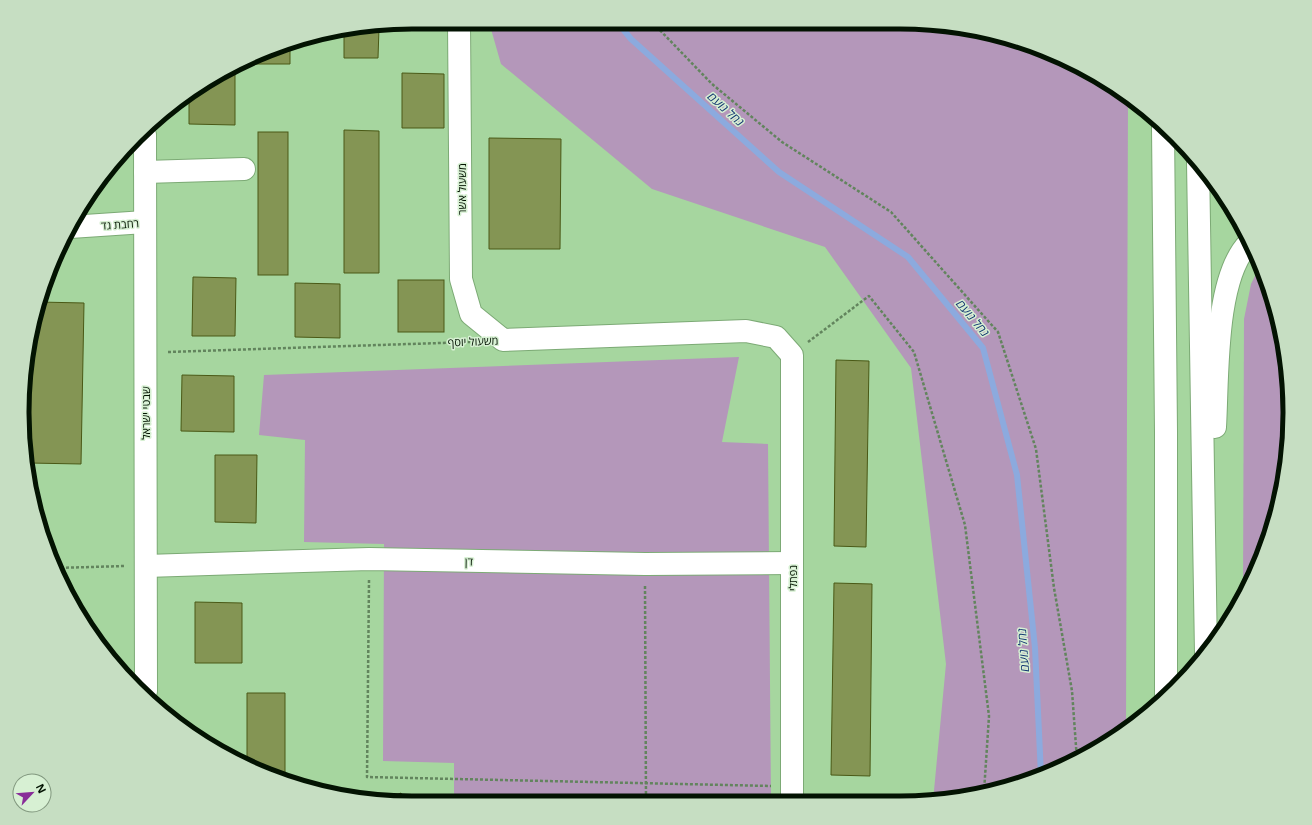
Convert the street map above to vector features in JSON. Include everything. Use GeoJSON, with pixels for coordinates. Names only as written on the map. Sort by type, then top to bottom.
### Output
{"type":"FeatureCollection","features":[{"type":"Feature","properties":{"kind":"main road","name":"משעול אשר"},"geometry":{"type":"LineString","coordinates":[[460,29],[461,279],[471,314],[503,340]]}},
{"type":"Feature","properties":{"kind":"main road"},"geometry":{"type":"LineString","coordinates":[[1163,134],[1166,432],[1166,688]]}},
{"type":"Feature","properties":{"kind":"main road","name":"שבטי ישראל"},"geometry":{"type":"LineString","coordinates":[[145,137],[146,688]]}},
{"type":"Feature","properties":{"kind":"main road"},"geometry":{"type":"LineString","coordinates":[[145,172],[244,169]]}},
{"type":"Feature","properties":{"kind":"main road"},"geometry":{"type":"LineString","coordinates":[[1198,172],[1206,644]]}},
{"type":"Feature","properties":{"kind":"main road","name":"רחבת גד"},"geometry":{"type":"LineString","coordinates":[[77,227],[145,222]]}},
{"type":"Feature","properties":{"kind":"main road"},"geometry":{"type":"LineString","coordinates":[[1205,618],[1222,310],[1231,274],[1246,249]]}},
{"type":"Feature","properties":{"kind":"main road","name":"משעול יוסף"},"geometry":{"type":"LineString","coordinates":[[503,340],[746,331],[776,337],[792,354]]}},
{"type":"Feature","properties":{"kind":"main road","name":"נפתלי"},"geometry":{"type":"LineString","coordinates":[[792,354],[792,794]]}},
{"type":"Feature","properties":{"kind":"main road","name":"דן"},"geometry":{"type":"LineString","coordinates":[[146,566],[369,559],[645,564],[792,563]]}},
{"type":"Feature","properties":{"kind":"path"},"geometry":{"type":"LineString","coordinates":[[659,29],[712,84],[782,142],[891,212],[998,332],[1036,449],[1054,588],[1072,691],[1076,752]]}},
{"type":"Feature","properties":{"kind":"path"},"geometry":{"type":"LineString","coordinates":[[792,354],[869,296],[914,352],[965,525],[989,716],[984,787]]}},
{"type":"Feature","properties":{"kind":"path","name":"משעול יוסף"},"geometry":{"type":"LineString","coordinates":[[145,352],[503,340]]}},
{"type":"Feature","properties":{"kind":"path"},"geometry":{"type":"LineString","coordinates":[[369,559],[367,777],[646,783],[792,794]]}},
{"type":"Feature","properties":{"kind":"path"},"geometry":{"type":"LineString","coordinates":[[645,564],[646,796]]}},
{"type":"Feature","properties":{"kind":"path"},"geometry":{"type":"LineString","coordinates":[[62,568],[146,566]]}},
{"type":"Feature","properties":{"kind":"shaded area"},"geometry":{"type":"Polygon","coordinates":[[[491,29],[925,30],[974,36],[1023,49],[1046,58],[1091,80],[1128,104],[1126,722],[1091,745],[1046,767],[1023,776],[974,789],[934,794],[946,664],[911,368],[825,247],[652,189],[501,64],[491,29]]]}},
{"type":"Feature","properties":{"kind":"shaded area"},"geometry":{"type":"Polygon","coordinates":[[[1257,273],[1263,289],[1276,338],[1280,362],[1283,412],[1280,463],[1276,487],[1263,536],[1243,582],[1244,319],[1251,284],[1257,273]]]}},
{"type":"Feature","properties":{"kind":"shaded area"},"geometry":{"type":"Polygon","coordinates":[[[739,357],[722,442],[768,444],[771,796],[454,796],[454,763],[383,761],[384,544],[304,542],[305,440],[259,435],[264,375],[739,357]]]}},
{"type":"Feature","properties":{"kind":"building"},"geometry":{"type":"Polygon","coordinates":[[[379,31],[378,58],[344,58],[344,35],[379,31]]]}},
{"type":"Feature","properties":{"kind":"building"},"geometry":{"type":"Polygon","coordinates":[[[290,49],[290,64],[254,64],[266,58],[290,49]]]}},
{"type":"Feature","properties":{"kind":"building"},"geometry":{"type":"Polygon","coordinates":[[[235,73],[235,125],[189,124],[189,101],[221,80],[235,73]]]}},
{"type":"Feature","properties":{"kind":"building"},"geometry":{"type":"Polygon","coordinates":[[[402,73],[444,74],[444,128],[402,128],[402,73]]]}},
{"type":"Feature","properties":{"kind":"building"},"geometry":{"type":"Polygon","coordinates":[[[344,130],[379,131],[379,273],[344,273],[344,130]]]}},
{"type":"Feature","properties":{"kind":"building"},"geometry":{"type":"Polygon","coordinates":[[[258,132],[288,132],[288,275],[258,275],[258,132]]]}},
{"type":"Feature","properties":{"kind":"building"},"geometry":{"type":"Polygon","coordinates":[[[489,138],[561,139],[560,249],[489,249],[489,138]]]}},
{"type":"Feature","properties":{"kind":"building"},"geometry":{"type":"Polygon","coordinates":[[[193,277],[236,278],[235,336],[192,336],[193,277]]]}},
{"type":"Feature","properties":{"kind":"building"},"geometry":{"type":"Polygon","coordinates":[[[398,280],[444,280],[444,332],[398,332],[398,280]]]}},
{"type":"Feature","properties":{"kind":"building"},"geometry":{"type":"Polygon","coordinates":[[[295,283],[340,284],[340,338],[295,337],[295,283]]]}},
{"type":"Feature","properties":{"kind":"building"},"geometry":{"type":"Polygon","coordinates":[[[45,302],[84,303],[81,464],[32,463],[29,412],[32,362],[36,338],[45,302]]]}},
{"type":"Feature","properties":{"kind":"building"},"geometry":{"type":"Polygon","coordinates":[[[836,360],[869,361],[866,547],[834,546],[836,360]]]}},
{"type":"Feature","properties":{"kind":"building"},"geometry":{"type":"Polygon","coordinates":[[[182,375],[234,376],[234,432],[181,431],[182,375]]]}},
{"type":"Feature","properties":{"kind":"building"},"geometry":{"type":"Polygon","coordinates":[[[215,455],[257,455],[256,523],[215,522],[215,455]]]}},
{"type":"Feature","properties":{"kind":"building"},"geometry":{"type":"Polygon","coordinates":[[[834,583],[872,584],[870,776],[831,775],[834,583]]]}},
{"type":"Feature","properties":{"kind":"building"},"geometry":{"type":"Polygon","coordinates":[[[195,602],[242,603],[242,663],[195,663],[195,602]]]}},
{"type":"Feature","properties":{"kind":"building"},"geometry":{"type":"Polygon","coordinates":[[[247,693],[285,693],[285,774],[247,758],[247,693]]]}},
{"type":"Feature","properties":{"kind":"waterway","name":"נחל נועם"},"geometry":{"type":"LineString","coordinates":[[623,29],[631,39],[779,172],[908,257],[983,348],[1017,475],[1035,648],[1041,769]]}}]}
